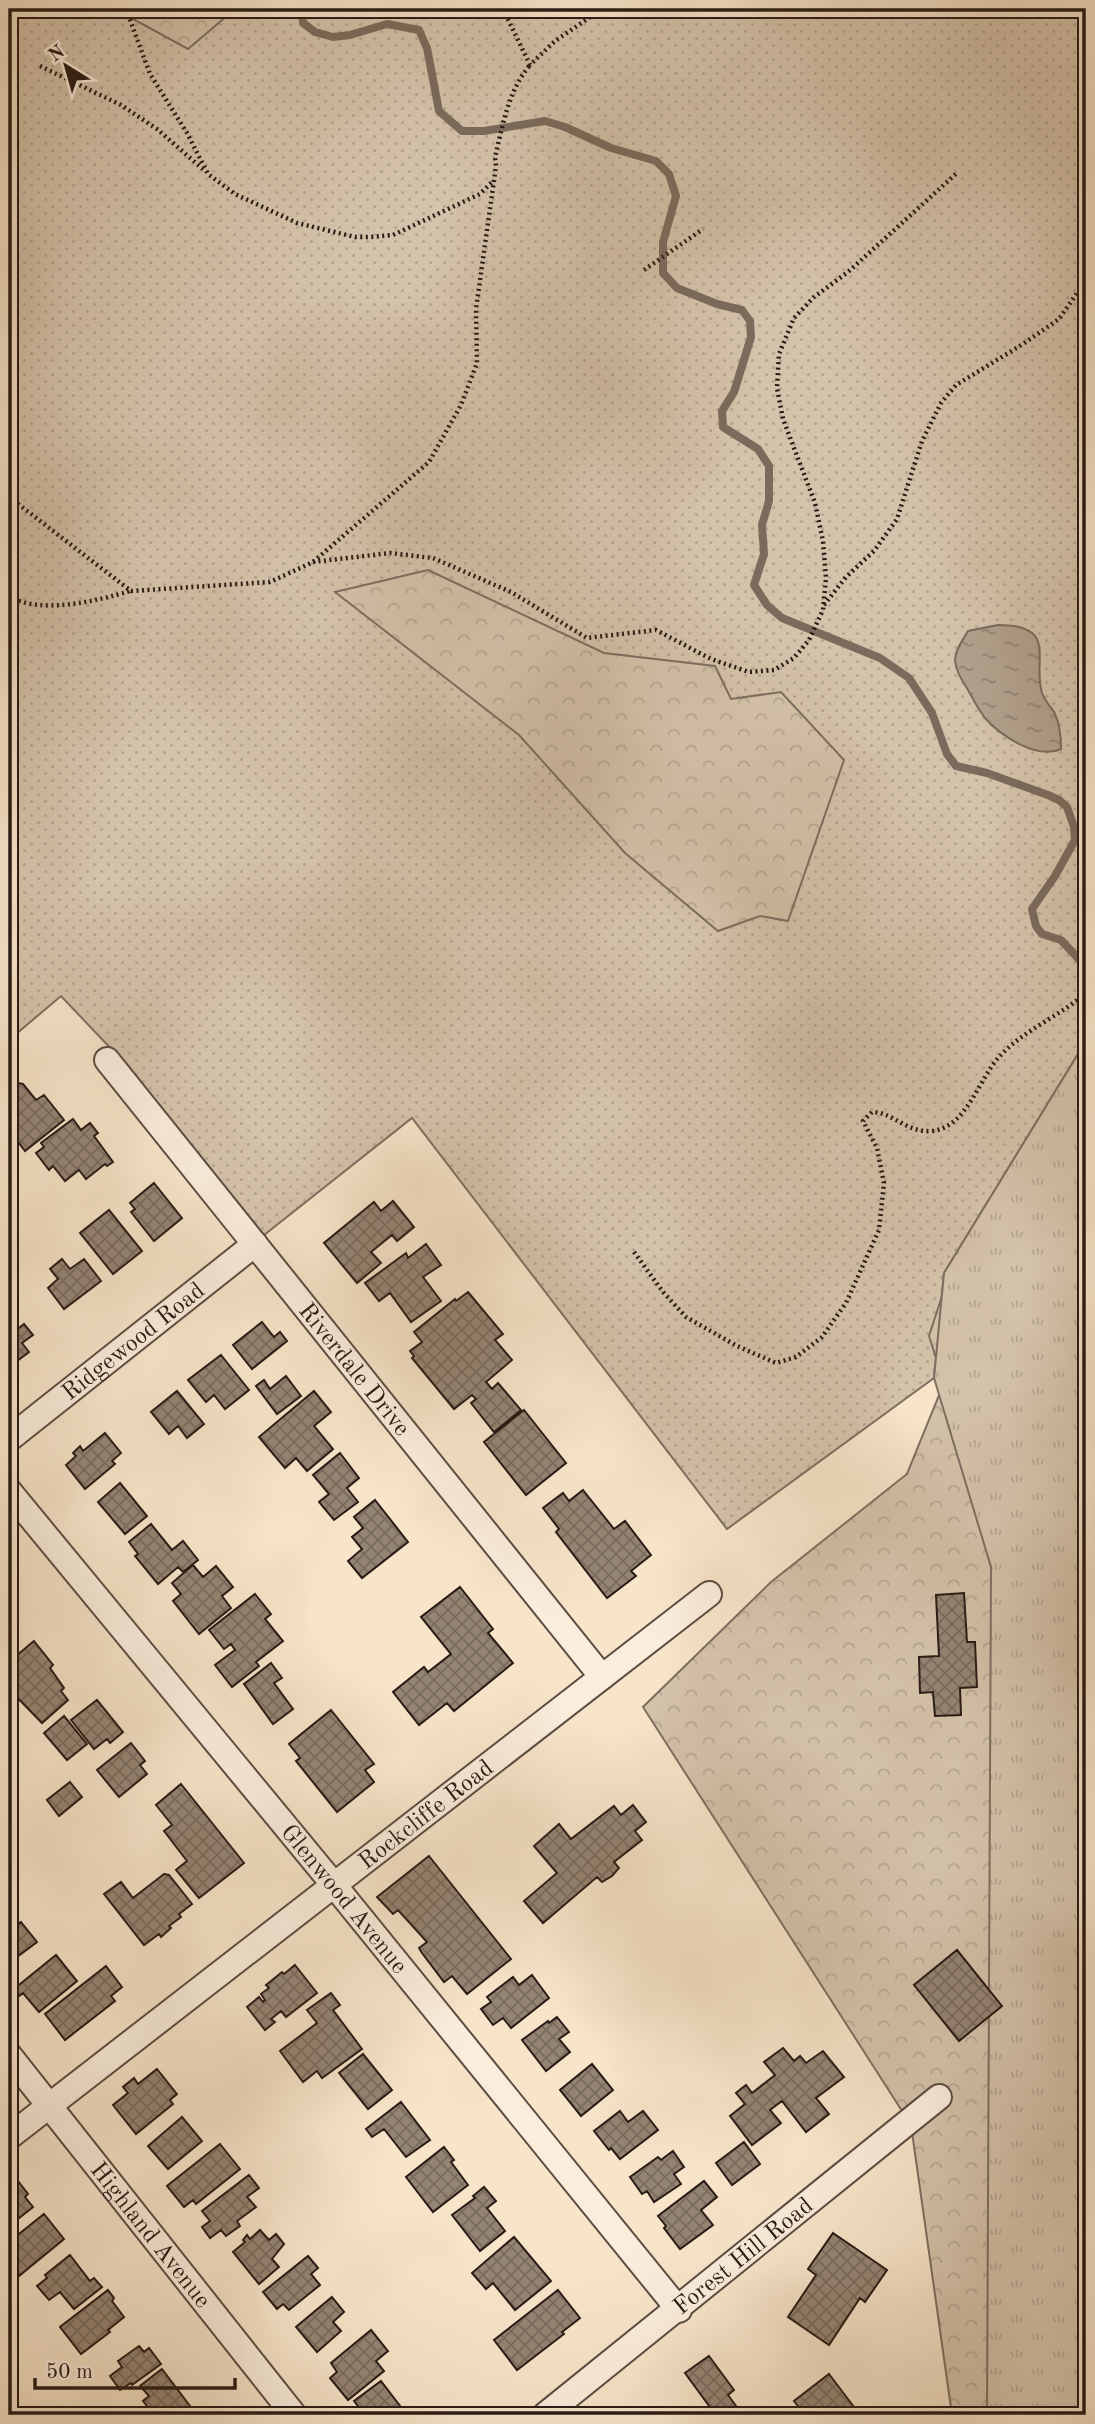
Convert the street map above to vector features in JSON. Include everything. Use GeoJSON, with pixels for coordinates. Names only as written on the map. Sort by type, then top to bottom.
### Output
{"type":"FeatureCollection","features":[{"type":"Feature","properties":{"kind":"street","name":"Riverdale Drive"},"geometry":{"type":"LineString","coordinates":[[107,1060],[602,1677]]}},
{"type":"Feature","properties":{"kind":"street","name":"Ridgewood Road"},"geometry":{"type":"LineString","coordinates":[[9,1439],[255,1244]]}},
{"type":"Feature","properties":{"kind":"street","name":"Glenwood Avenue"},"geometry":{"type":"LineString","coordinates":[[9,1492],[334,1885],[679,2310]]}},
{"type":"Feature","properties":{"kind":"street","name":"Rockcliffe Road"},"geometry":{"type":"LineString","coordinates":[[9,2137],[709,1594]]}},
{"type":"Feature","properties":{"kind":"street","name":"Highland Avenue"},"geometry":{"type":"LineString","coordinates":[[9,2055],[295,2415]]}},
{"type":"Feature","properties":{"kind":"street","name":"Forest Hill Road"},"geometry":{"type":"LineString","coordinates":[[545,2415],[679,2310],[939,2098]]}},
{"type":"Feature","properties":{"kind":"path"},"geometry":{"type":"LineString","coordinates":[[126,9],[150,74],[187,133],[208,174]]}},
{"type":"Feature","properties":{"kind":"path"},"geometry":{"type":"LineString","coordinates":[[503,9],[530,65]]}},
{"type":"Feature","properties":{"kind":"path"},"geometry":{"type":"LineString","coordinates":[[9,596],[21,604],[47,606],[103,599],[131,591],[270,582],[313,562],[429,462],[461,405],[477,363],[476,309],[495,179],[495,157],[510,98],[530,65],[555,41],[602,9]]}},
{"type":"Feature","properties":{"kind":"path"},"geometry":{"type":"LineString","coordinates":[[40,66],[121,105],[157,129],[235,194],[298,223],[355,237],[393,235],[480,194],[495,179]]}},
{"type":"Feature","properties":{"kind":"path"},"geometry":{"type":"LineString","coordinates":[[824,608],[826,578],[823,541],[815,503],[783,419],[777,388],[779,354],[793,318],[958,172]]}},
{"type":"Feature","properties":{"kind":"path"},"geometry":{"type":"LineString","coordinates":[[644,270],[703,229]]}},
{"type":"Feature","properties":{"kind":"path"},"geometry":{"type":"LineString","coordinates":[[313,562],[390,552],[433,558],[511,592],[587,638],[656,630],[711,659],[749,672],[774,670],[794,658],[810,640],[824,608],[846,577],[874,551],[897,519],[922,440],[941,403],[956,384],[1023,344],[1059,318],[1086,280]]}},
{"type":"Feature","properties":{"kind":"path"},"geometry":{"type":"LineString","coordinates":[[9,497],[131,591]]}},
{"type":"Feature","properties":{"kind":"path"},"geometry":{"type":"LineString","coordinates":[[634,1252],[663,1292],[686,1317],[737,1346],[776,1363],[796,1357],[822,1337],[846,1303],[879,1230],[884,1183],[877,1148],[863,1121],[872,1112],[881,1112],[917,1131],[935,1131],[947,1126],[964,1110],[999,1056],[1086,993]]}},
{"type":"Feature","properties":{"kind":"green space"},"geometry":{"type":"Polygon","coordinates":[[[9,9],[1086,9],[1086,1041],[944,1273],[934,1378],[727,1529],[412,1118],[254,1243],[115,1053],[61,996],[9,1040],[9,9]]]}},
{"type":"Feature","properties":{"kind":"green space"},"geometry":{"type":"Polygon","coordinates":[[[130,9],[235,9],[188,49],[133,19],[130,9]]]}},
{"type":"Feature","properties":{"kind":"green space"},"geometry":{"type":"Polygon","coordinates":[[[428,570],[604,653],[715,666],[731,699],[781,692],[844,760],[788,921],[760,916],[718,931],[625,853],[519,735],[335,592],[428,570]]]}},
{"type":"Feature","properties":{"kind":"green space"},"geometry":{"type":"Polygon","coordinates":[[[1086,1041],[1086,2415],[987,2415],[991,1567],[934,1378],[944,1273],[1086,1041]]]}},
{"type":"Feature","properties":{"kind":"green space"},"geometry":{"type":"Polygon","coordinates":[[[1013,1221],[1086,2415],[952,2415],[911,2125],[643,1707],[771,1582],[907,1474],[944,1383],[929,1336],[943,1293],[1013,1221]]]}},
{"type":"Feature","properties":{"kind":"water"},"geometry":{"type":"Polygon","coordinates":[[[998,625],[1029,631],[1036,638],[1039,646],[1042,693],[1058,721],[1061,749],[1052,752],[1031,749],[1000,732],[982,715],[960,676],[955,656],[968,631],[998,625]]]}},
{"type":"Feature","properties":{"kind":"building"},"geometry":{"type":"Polygon","coordinates":[[[9,1083],[23,1084],[36,1100],[44,1095],[64,1120],[25,1151],[9,1130],[9,1083]]]}},
{"type":"Feature","properties":{"kind":"building"},"geometry":{"type":"Polygon","coordinates":[[[73,1119],[81,1130],[90,1123],[98,1133],[94,1136],[113,1162],[107,1166],[105,1164],[86,1179],[79,1170],[65,1181],[53,1166],[49,1170],[36,1153],[44,1147],[41,1143],[73,1119]]]}},
{"type":"Feature","properties":{"kind":"building"},"geometry":{"type":"Polygon","coordinates":[[[154,1183],[182,1218],[154,1241],[131,1212],[135,1209],[130,1203],[154,1183]]]}},
{"type":"Feature","properties":{"kind":"building"},"geometry":{"type":"Polygon","coordinates":[[[393,1201],[414,1227],[397,1241],[392,1235],[371,1252],[381,1263],[357,1283],[324,1243],[374,1202],[381,1211],[393,1201]]]}},
{"type":"Feature","properties":{"kind":"building"},"geometry":{"type":"Polygon","coordinates":[[[109,1210],[142,1251],[113,1274],[80,1233],[109,1210]]]}},
{"type":"Feature","properties":{"kind":"building"},"geometry":{"type":"Polygon","coordinates":[[[426,1244],[441,1265],[423,1277],[441,1301],[411,1322],[390,1293],[379,1301],[365,1283],[406,1253],[408,1258],[426,1244]]]}},
{"type":"Feature","properties":{"kind":"building"},"geometry":{"type":"Polygon","coordinates":[[[62,1259],[70,1269],[84,1259],[101,1281],[64,1309],[48,1288],[58,1279],[50,1269],[62,1259]]]}},
{"type":"Feature","properties":{"kind":"building"},"geometry":{"type":"Polygon","coordinates":[[[468,1292],[503,1334],[495,1340],[512,1360],[486,1382],[492,1389],[498,1383],[521,1410],[494,1432],[471,1403],[476,1399],[472,1395],[454,1409],[412,1358],[414,1356],[410,1351],[422,1342],[414,1332],[455,1299],[456,1301],[468,1292]]]}},
{"type":"Feature","properties":{"kind":"building"},"geometry":{"type":"Polygon","coordinates":[[[262,1322],[274,1337],[280,1332],[287,1341],[252,1369],[233,1345],[262,1322]]]}},
{"type":"Feature","properties":{"kind":"building"},"geometry":{"type":"Polygon","coordinates":[[[24,1324],[33,1335],[22,1343],[29,1352],[9,1367],[9,1332],[11,1330],[13,1333],[24,1324]]]}},
{"type":"Feature","properties":{"kind":"building"},"geometry":{"type":"Polygon","coordinates":[[[221,1355],[249,1390],[225,1409],[214,1395],[206,1402],[188,1380],[221,1355]]]}},
{"type":"Feature","properties":{"kind":"building"},"geometry":{"type":"Polygon","coordinates":[[[286,1376],[301,1396],[277,1414],[256,1386],[264,1380],[270,1389],[286,1376]]]}},
{"type":"Feature","properties":{"kind":"building"},"geometry":{"type":"Polygon","coordinates":[[[177,1391],[204,1424],[187,1438],[178,1426],[169,1434],[151,1412],[177,1391]]]}},
{"type":"Feature","properties":{"kind":"building"},"geometry":{"type":"Polygon","coordinates":[[[314,1391],[331,1412],[314,1426],[333,1449],[307,1471],[296,1458],[285,1468],[259,1437],[314,1391]]]}},
{"type":"Feature","properties":{"kind":"building"},"geometry":{"type":"Polygon","coordinates":[[[524,1410],[566,1463],[526,1495],[484,1442],[524,1410]]]}},
{"type":"Feature","properties":{"kind":"building"},"geometry":{"type":"Polygon","coordinates":[[[105,1433],[121,1453],[112,1461],[115,1464],[85,1489],[66,1465],[76,1456],[73,1453],[80,1446],[83,1451],[105,1433]]]}},
{"type":"Feature","properties":{"kind":"building"},"geometry":{"type":"Polygon","coordinates":[[[340,1453],[359,1478],[347,1488],[358,1502],[334,1520],[319,1502],[329,1494],[313,1475],[340,1453]]]}},
{"type":"Feature","properties":{"kind":"building"},"geometry":{"type":"Polygon","coordinates":[[[120,1483],[147,1516],[125,1534],[98,1502],[120,1483]]]}},
{"type":"Feature","properties":{"kind":"building"},"geometry":{"type":"Polygon","coordinates":[[[583,1490],[614,1529],[625,1521],[651,1555],[631,1571],[636,1576],[607,1598],[556,1532],[559,1529],[543,1508],[563,1493],[569,1501],[583,1490]]]}},
{"type":"Feature","properties":{"kind":"building"},"geometry":{"type":"Polygon","coordinates":[[[375,1500],[408,1542],[362,1578],[348,1561],[362,1549],[352,1537],[363,1528],[354,1517],[375,1500]]]}},
{"type":"Feature","properties":{"kind":"building"},"geometry":{"type":"Polygon","coordinates":[[[151,1524],[172,1550],[183,1541],[198,1560],[183,1572],[178,1567],[158,1584],[135,1556],[138,1554],[129,1542],[151,1524]]]}},
{"type":"Feature","properties":{"kind":"building"},"geometry":{"type":"Polygon","coordinates":[[[193,1565],[203,1577],[216,1566],[233,1587],[222,1596],[231,1608],[199,1634],[173,1601],[181,1594],[172,1583],[193,1565]]]}},
{"type":"Feature","properties":{"kind":"building"},"geometry":{"type":"Polygon","coordinates":[[[460,1587],[493,1629],[488,1633],[513,1663],[454,1711],[447,1703],[419,1725],[393,1692],[424,1667],[428,1672],[451,1654],[421,1617],[460,1587]]]}},
{"type":"Feature","properties":{"kind":"building"},"geometry":{"type":"Polygon","coordinates":[[[964,1593],[967,1642],[975,1642],[977,1687],[960,1688],[961,1715],[935,1716],[933,1692],[920,1693],[919,1657],[939,1656],[936,1595],[964,1593]]]}},
{"type":"Feature","properties":{"kind":"building"},"geometry":{"type":"Polygon","coordinates":[[[255,1594],[271,1614],[265,1619],[283,1641],[256,1662],[259,1666],[232,1687],[215,1665],[235,1650],[231,1644],[224,1649],[209,1630],[255,1594]]]}},
{"type":"Feature","properties":{"kind":"building"},"geometry":{"type":"Polygon","coordinates":[[[34,1641],[53,1665],[50,1668],[64,1688],[61,1691],[68,1700],[42,1723],[9,1689],[9,1662],[34,1641]]]}},
{"type":"Feature","properties":{"kind":"building"},"geometry":{"type":"Polygon","coordinates":[[[271,1663],[282,1678],[274,1683],[293,1709],[273,1724],[244,1684],[271,1663]]]}},
{"type":"Feature","properties":{"kind":"building"},"geometry":{"type":"Polygon","coordinates":[[[97,1700],[123,1732],[110,1743],[107,1739],[94,1749],[71,1720],[97,1700]]]}},
{"type":"Feature","properties":{"kind":"building"},"geometry":{"type":"Polygon","coordinates":[[[331,1710],[374,1764],[365,1770],[374,1782],[337,1812],[296,1761],[300,1758],[289,1744],[331,1710]]]}},
{"type":"Feature","properties":{"kind":"building"},"geometry":{"type":"Polygon","coordinates":[[[64,1716],[87,1744],[67,1760],[44,1733],[64,1716]]]}},
{"type":"Feature","properties":{"kind":"building"},"geometry":{"type":"Polygon","coordinates":[[[131,1743],[145,1761],[140,1765],[147,1774],[119,1797],[97,1770],[131,1743]]]}},
{"type":"Feature","properties":{"kind":"building"},"geometry":{"type":"Polygon","coordinates":[[[70,1782],[82,1797],[59,1816],[47,1800],[70,1782]]]}},
{"type":"Feature","properties":{"kind":"building"},"geometry":{"type":"Polygon","coordinates":[[[181,1784],[244,1863],[199,1898],[176,1870],[187,1861],[164,1831],[172,1825],[156,1805],[181,1784]]]}},
{"type":"Feature","properties":{"kind":"building"},"geometry":{"type":"Polygon","coordinates":[[[633,1805],[646,1822],[635,1831],[642,1840],[614,1862],[619,1868],[612,1876],[602,1882],[597,1877],[543,1923],[524,1901],[557,1873],[534,1846],[559,1824],[571,1839],[614,1806],[621,1815],[633,1805]]]}},
{"type":"Feature","properties":{"kind":"building"},"geometry":{"type":"Polygon","coordinates":[[[429,1856],[511,1959],[467,1994],[452,1976],[444,1982],[419,1948],[427,1942],[398,1910],[393,1914],[377,1897],[429,1856]]]}},
{"type":"Feature","properties":{"kind":"building"},"geometry":{"type":"Polygon","coordinates":[[[164,1874],[169,1875],[192,1904],[179,1914],[181,1917],[169,1926],[171,1928],[161,1937],[159,1934],[144,1945],[104,1894],[121,1882],[133,1898],[164,1874]]]}},
{"type":"Feature","properties":{"kind":"building"},"geometry":{"type":"Polygon","coordinates":[[[21,1922],[37,1942],[9,1963],[9,1932],[21,1922]]]}},
{"type":"Feature","properties":{"kind":"building"},"geometry":{"type":"Polygon","coordinates":[[[957,1950],[1002,2006],[959,2041],[914,1985],[957,1950]]]}},
{"type":"Feature","properties":{"kind":"building"},"geometry":{"type":"Polygon","coordinates":[[[56,1955],[77,1981],[39,2012],[23,1993],[19,1996],[14,1989],[56,1955]]]}},
{"type":"Feature","properties":{"kind":"building"},"geometry":{"type":"Polygon","coordinates":[[[295,1965],[317,1993],[286,2017],[281,2011],[271,2019],[275,2022],[265,2030],[247,2007],[259,1997],[263,2002],[265,2000],[261,1994],[269,1988],[266,1985],[295,1965]]]}},
{"type":"Feature","properties":{"kind":"building"},"geometry":{"type":"Polygon","coordinates":[[[106,1966],[122,1987],[111,1996],[115,2001],[65,2040],[45,2014],[106,1966]]]}},
{"type":"Feature","properties":{"kind":"building"},"geometry":{"type":"Polygon","coordinates":[[[532,1975],[549,1998],[511,2028],[503,2018],[493,2025],[481,2009],[491,2002],[487,1997],[513,1977],[519,1985],[532,1975]]]}},
{"type":"Feature","properties":{"kind":"building"},"geometry":{"type":"Polygon","coordinates":[[[331,1993],[340,2005],[333,2010],[362,2049],[322,2078],[317,2071],[303,2082],[280,2051],[317,2023],[307,2010],[331,1993]]]}},
{"type":"Feature","properties":{"kind":"building"},"geometry":{"type":"Polygon","coordinates":[[[557,2017],[569,2032],[559,2039],[570,2052],[546,2071],[522,2040],[557,2017]]]}},
{"type":"Feature","properties":{"kind":"building"},"geometry":{"type":"Polygon","coordinates":[[[783,2048],[794,2061],[800,2056],[806,2063],[823,2051],[844,2077],[816,2098],[829,2114],[806,2132],[782,2101],[770,2110],[781,2123],[752,2145],[730,2116],[745,2104],[736,2093],[746,2085],[752,2093],[775,2075],[764,2062],[783,2048]]]}},
{"type":"Feature","properties":{"kind":"building"},"geometry":{"type":"Polygon","coordinates":[[[363,2054],[392,2090],[368,2109],[339,2073],[363,2054]]]}},
{"type":"Feature","properties":{"kind":"building"},"geometry":{"type":"Polygon","coordinates":[[[592,2064],[613,2090],[581,2116],[560,2090],[592,2064]]]}},
{"type":"Feature","properties":{"kind":"building"},"geometry":{"type":"Polygon","coordinates":[[[157,2069],[177,2094],[170,2100],[173,2104],[136,2134],[113,2105],[128,2093],[123,2087],[134,2078],[138,2084],[157,2069]]]}},
{"type":"Feature","properties":{"kind":"building"},"geometry":{"type":"Polygon","coordinates":[[[401,2102],[430,2140],[406,2157],[384,2129],[372,2137],[366,2129],[401,2102]]]}},
{"type":"Feature","properties":{"kind":"building"},"geometry":{"type":"Polygon","coordinates":[[[620,2111],[628,2122],[643,2111],[658,2130],[620,2159],[594,2131],[620,2111]]]}},
{"type":"Feature","properties":{"kind":"building"},"geometry":{"type":"Polygon","coordinates":[[[182,2117],[202,2141],[168,2169],[148,2146],[182,2117]]]}},
{"type":"Feature","properties":{"kind":"building"},"geometry":{"type":"Polygon","coordinates":[[[744,2142],[760,2164],[732,2185],[716,2163],[744,2142]]]}},
{"type":"Feature","properties":{"kind":"building"},"geometry":{"type":"Polygon","coordinates":[[[220,2144],[240,2169],[196,2204],[193,2200],[184,2207],[167,2186],[220,2144]]]}},
{"type":"Feature","properties":{"kind":"building"},"geometry":{"type":"Polygon","coordinates":[[[444,2147],[468,2185],[433,2212],[406,2177],[444,2147]]]}},
{"type":"Feature","properties":{"kind":"building"},"geometry":{"type":"Polygon","coordinates":[[[673,2151],[684,2167],[674,2174],[681,2184],[654,2202],[647,2191],[642,2194],[630,2177],[658,2157],[661,2160],[673,2151]]]}},
{"type":"Feature","properties":{"kind":"building"},"geometry":{"type":"Polygon","coordinates":[[[249,2175],[259,2188],[247,2197],[256,2207],[237,2221],[240,2226],[226,2236],[221,2230],[210,2238],[202,2227],[210,2221],[202,2211],[249,2175]]]}},
{"type":"Feature","properties":{"kind":"building"},"geometry":{"type":"Polygon","coordinates":[[[18,2181],[28,2194],[25,2197],[33,2207],[9,2226],[9,2188],[18,2181]]]}},
{"type":"Feature","properties":{"kind":"building"},"geometry":{"type":"Polygon","coordinates":[[[704,2181],[717,2197],[701,2210],[713,2225],[680,2249],[658,2216],[704,2181]]]}},
{"type":"Feature","properties":{"kind":"building"},"geometry":{"type":"Polygon","coordinates":[[[484,2187],[496,2201],[487,2208],[505,2231],[480,2251],[452,2215],[475,2198],[473,2196],[484,2187]]]}},
{"type":"Feature","properties":{"kind":"building"},"geometry":{"type":"Polygon","coordinates":[[[44,2214],[64,2239],[19,2276],[18,2273],[12,2278],[9,2273],[9,2242],[44,2214]]]}},
{"type":"Feature","properties":{"kind":"building"},"geometry":{"type":"Polygon","coordinates":[[[260,2230],[269,2240],[276,2234],[284,2244],[272,2259],[279,2267],[259,2284],[233,2252],[245,2242],[243,2240],[247,2235],[250,2239],[260,2230]]]}},
{"type":"Feature","properties":{"kind":"building"},"geometry":{"type":"Polygon","coordinates":[[[833,2233],[887,2270],[865,2302],[860,2298],[829,2345],[788,2317],[816,2275],[808,2269],[833,2233]]]}},
{"type":"Feature","properties":{"kind":"building"},"geometry":{"type":"Polygon","coordinates":[[[514,2237],[551,2281],[515,2310],[493,2283],[486,2289],[472,2273],[514,2237]]]}},
{"type":"Feature","properties":{"kind":"building"},"geometry":{"type":"Polygon","coordinates":[[[70,2255],[90,2281],[94,2278],[102,2287],[74,2309],[60,2292],[49,2300],[37,2286],[47,2278],[45,2275],[70,2255]]]}},
{"type":"Feature","properties":{"kind":"building"},"geometry":{"type":"Polygon","coordinates":[[[308,2256],[318,2268],[311,2274],[320,2285],[289,2310],[283,2304],[277,2309],[263,2292],[308,2256]]]}},
{"type":"Feature","properties":{"kind":"building"},"geometry":{"type":"Polygon","coordinates":[[[108,2290],[114,2298],[112,2301],[124,2317],[108,2330],[110,2332],[81,2354],[60,2327],[108,2290]]]}},
{"type":"Feature","properties":{"kind":"building"},"geometry":{"type":"Polygon","coordinates":[[[558,2290],[580,2318],[562,2332],[564,2334],[517,2370],[494,2340],[558,2290]]]}},
{"type":"Feature","properties":{"kind":"building"},"geometry":{"type":"Polygon","coordinates":[[[332,2297],[344,2312],[333,2322],[341,2331],[317,2352],[296,2327],[332,2297]]]}},
{"type":"Feature","properties":{"kind":"building"},"geometry":{"type":"Polygon","coordinates":[[[371,2330],[388,2351],[376,2361],[384,2371],[348,2400],[330,2378],[337,2372],[331,2363],[371,2330]]]}},
{"type":"Feature","properties":{"kind":"building"},"geometry":{"type":"Polygon","coordinates":[[[139,2346],[144,2352],[149,2348],[161,2364],[132,2385],[131,2383],[120,2390],[110,2376],[122,2367],[118,2361],[139,2346]]]}},
{"type":"Feature","properties":{"kind":"building"},"geometry":{"type":"Polygon","coordinates":[[[709,2356],[734,2390],[728,2395],[739,2410],[733,2415],[705,2415],[712,2410],[685,2373],[709,2356]]]}},
{"type":"Feature","properties":{"kind":"building"},"geometry":{"type":"Polygon","coordinates":[[[162,2369],[190,2406],[177,2415],[154,2415],[143,2401],[149,2396],[140,2386],[162,2369]]]}},
{"type":"Feature","properties":{"kind":"building"},"geometry":{"type":"Polygon","coordinates":[[[829,2374],[860,2415],[805,2415],[794,2401],[829,2374]]]}},
{"type":"Feature","properties":{"kind":"building"},"geometry":{"type":"Polygon","coordinates":[[[381,2381],[407,2415],[365,2415],[354,2401],[381,2381]]]}},
{"type":"Feature","properties":{"kind":"waterway"},"geometry":{"type":"LineString","coordinates":[[302,9],[303,23],[315,32],[333,37],[387,24],[419,30],[427,48],[439,111],[462,131],[484,131],[545,121],[611,148],[656,161],[669,174],[676,196],[663,242],[663,273],[677,288],[717,304],[742,310],[750,321],[751,337],[734,392],[722,411],[723,427],[758,449],[769,466],[769,501],[762,525],[764,554],[754,585],[767,605],[782,618],[880,658],[909,678],[932,713],[947,754],[956,766],[987,773],[1048,795],[1067,807],[1075,840],[1032,909],[1036,926],[1042,934],[1061,940],[1086,967]]}}]}
